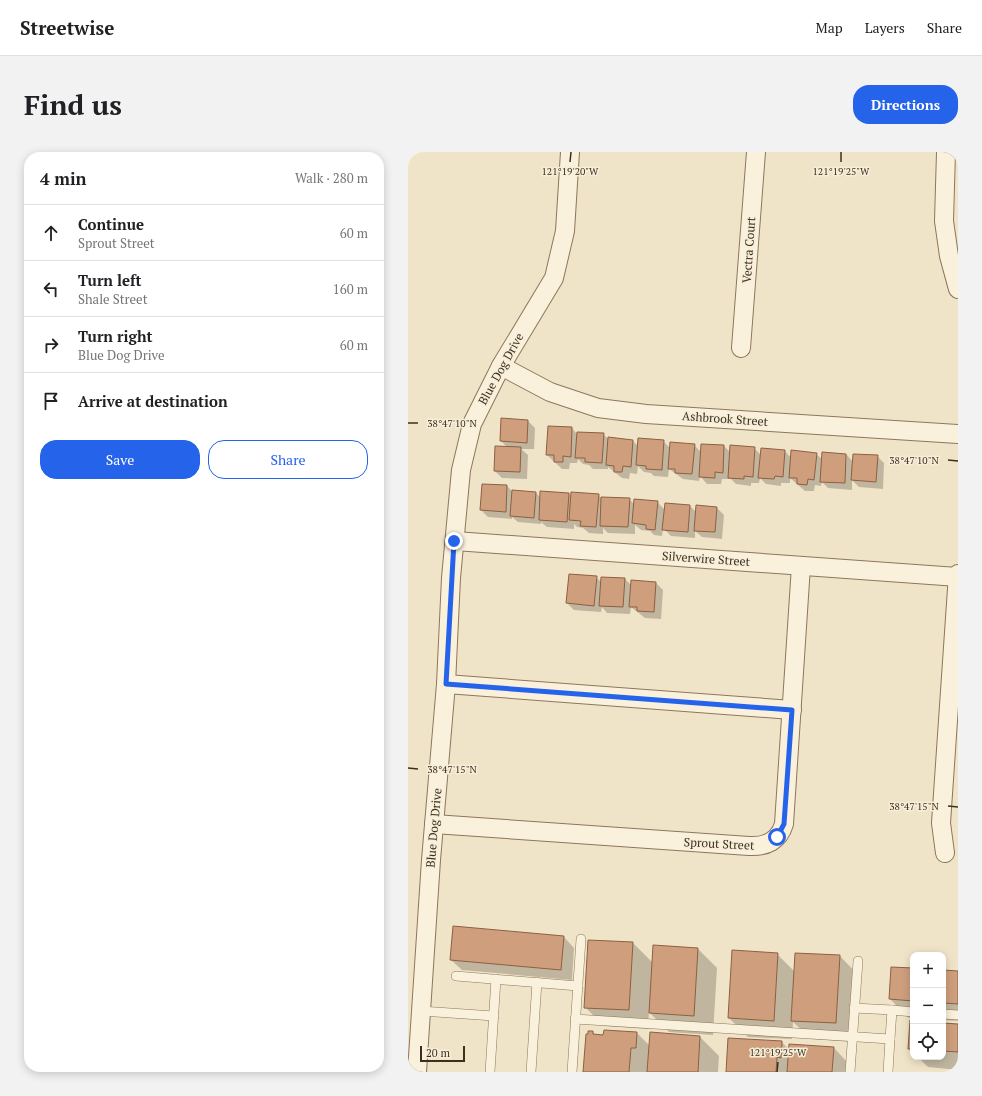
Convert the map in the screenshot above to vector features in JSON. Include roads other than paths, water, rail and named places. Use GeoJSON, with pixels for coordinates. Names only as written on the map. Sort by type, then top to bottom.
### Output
{"type":"FeatureCollection","features":[{"type":"Feature","properties":{"kind":"street","name":"Blue Dog Drive"},"geometry":{"type":"LineString","coordinates":[[417,1072],[434,824],[446,684],[454,541],[461,470],[472,424],[501,366],[554,278],[565,231],[570,152]]}},
{"type":"Feature","properties":{"kind":"street","name":"Vectra Court"},"geometry":{"type":"LineString","coordinates":[[741,348],[756,152]]}},
{"type":"Feature","properties":{"kind":"street"},"geometry":{"type":"LineString","coordinates":[[946,152],[944,221],[949,256],[958,288]]}},
{"type":"Feature","properties":{"kind":"street","name":"Ashbrook Street"},"geometry":{"type":"LineString","coordinates":[[501,366],[550,392],[598,408],[646,414],[958,434]]}},
{"type":"Feature","properties":{"kind":"street","name":"Silverwire Street"},"geometry":{"type":"LineString","coordinates":[[454,541],[958,576]]}},
{"type":"Feature","properties":{"kind":"street","name":"Sprout Street"},"geometry":{"type":"LineString","coordinates":[[434,824],[749,846],[763,846],[777,837],[784,824],[801,566]]}},
{"type":"Feature","properties":{"kind":"street"},"geometry":{"type":"LineString","coordinates":[[946,853],[941,822],[958,576]]}},
{"type":"Feature","properties":{"kind":"street"},"geometry":{"type":"LineString","coordinates":[[446,684],[792,710]]}},
{"type":"Feature","properties":{"kind":"lane"},"geometry":{"type":"LineString","coordinates":[[572,1072],[581,939]]}},
{"type":"Feature","properties":{"kind":"lane"},"geometry":{"type":"LineString","coordinates":[[850,1072],[858,961]]}},
{"type":"Feature","properties":{"kind":"lane"},"geometry":{"type":"LineString","coordinates":[[456,976],[578,986]]}},
{"type":"Feature","properties":{"kind":"lane"},"geometry":{"type":"LineString","coordinates":[[490,1072],[496,979]]}},
{"type":"Feature","properties":{"kind":"lane"},"geometry":{"type":"LineString","coordinates":[[532,1072],[537,982]]}},
{"type":"Feature","properties":{"kind":"lane"},"geometry":{"type":"LineString","coordinates":[[854,1008],[910,1012]]}},
{"type":"Feature","properties":{"kind":"lane"},"geometry":{"type":"LineString","coordinates":[[888,1072],[892,1010]]}},
{"type":"Feature","properties":{"kind":"lane"},"geometry":{"type":"LineString","coordinates":[[421,1011],[494,1016]]}},
{"type":"Feature","properties":{"kind":"lane"},"geometry":{"type":"LineString","coordinates":[[946,1014],[958,1015]]}},
{"type":"Feature","properties":{"kind":"lane"},"geometry":{"type":"LineString","coordinates":[[575,1018],[890,1039]]}}]}
